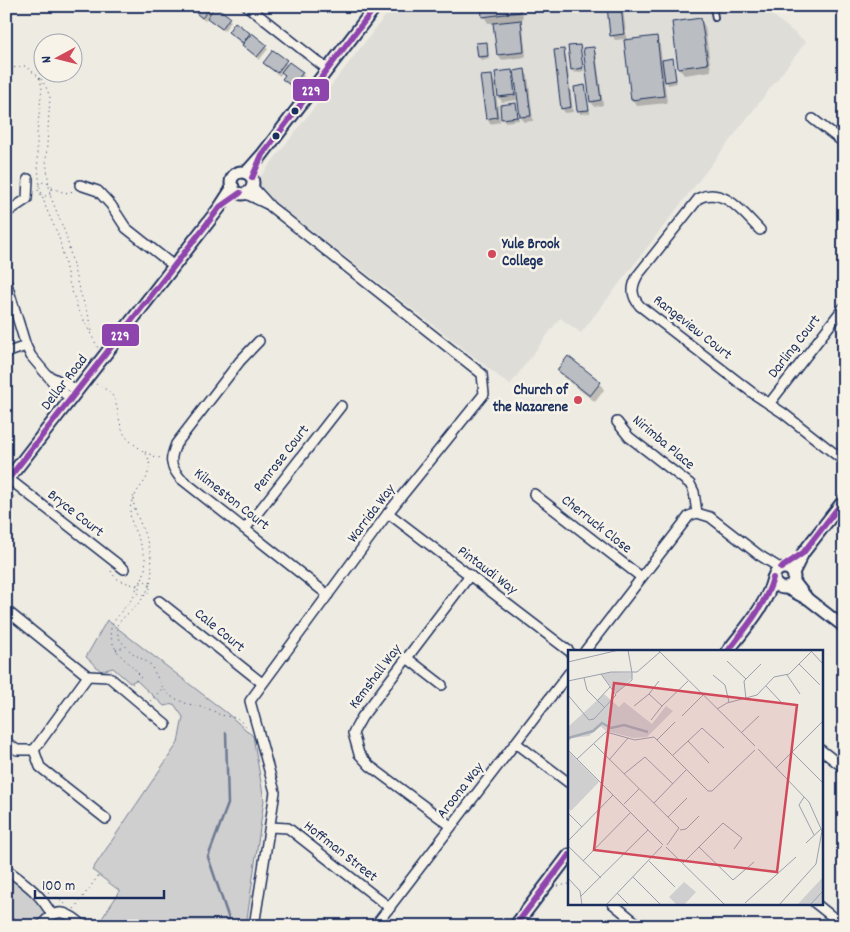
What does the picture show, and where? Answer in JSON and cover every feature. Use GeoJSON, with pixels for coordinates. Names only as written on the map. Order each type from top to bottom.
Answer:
{"type":"FeatureCollection","features":[{"type":"Feature","properties":{"kind":"main road","name":"Dellar Road"},"geometry":{"type":"LineString","coordinates":[[7,481],[220,207],[244,185],[262,155],[376,6]]}},
{"type":"Feature","properties":{"kind":"main road"},"geometry":{"type":"LineString","coordinates":[[729,650],[763,606],[790,583],[803,553],[844,500]]}},
{"type":"Feature","properties":{"kind":"main road"},"geometry":{"type":"LineString","coordinates":[[763,606],[777,572],[803,553]]}},
{"type":"Feature","properties":{"kind":"main road"},"geometry":{"type":"LineString","coordinates":[[777,572],[787,568],[790,583]]}},
{"type":"Feature","properties":{"kind":"main road"},"geometry":{"type":"LineString","coordinates":[[777,572],[777,586],[790,583]]}},
{"type":"Feature","properties":{"kind":"main road"},"geometry":{"type":"LineString","coordinates":[[515,926],[567,863]]}},
{"type":"Feature","properties":{"kind":"street"},"geometry":{"type":"LineString","coordinates":[[247,6],[327,69]]}},
{"type":"Feature","properties":{"kind":"street"},"geometry":{"type":"LineString","coordinates":[[813,119],[844,143]]}},
{"type":"Feature","properties":{"kind":"street"},"geometry":{"type":"LineString","coordinates":[[6,213],[27,199],[28,179]]}},
{"type":"Feature","properties":{"kind":"street"},"geometry":{"type":"LineString","coordinates":[[80,184],[98,191],[111,205],[126,228],[174,266]]}},
{"type":"Feature","properties":{"kind":"street","name":"Warrida Way"},"geometry":{"type":"LineString","coordinates":[[244,185],[482,374],[484,394],[388,513],[250,701],[274,792],[254,926]]}},
{"type":"Feature","properties":{"kind":"street","name":"Rangeview Court"},"geometry":{"type":"LineString","coordinates":[[760,230],[744,213],[723,196],[710,194],[700,198],[638,275],[633,291],[635,300],[640,306],[754,394],[844,461]]}},
{"type":"Feature","properties":{"kind":"street"},"geometry":{"type":"LineString","coordinates":[[6,282],[26,346],[35,362],[49,376],[62,381],[74,395]]}},
{"type":"Feature","properties":{"kind":"street","name":"Darling Court"},"geometry":{"type":"LineString","coordinates":[[769,404],[844,307]]}},
{"type":"Feature","properties":{"kind":"street"},"geometry":{"type":"LineString","coordinates":[[171,456],[176,444],[240,361],[259,341]]}},
{"type":"Feature","properties":{"kind":"street"},"geometry":{"type":"LineString","coordinates":[[6,353],[26,346]]}},
{"type":"Feature","properties":{"kind":"street","name":"Penrose Court"},"geometry":{"type":"LineString","coordinates":[[245,529],[341,406]]}},
{"type":"Feature","properties":{"kind":"street","name":"Nirimba Place"},"geometry":{"type":"LineString","coordinates":[[618,422],[629,437],[690,484],[694,492],[697,513]]}},
{"type":"Feature","properties":{"kind":"street","name":"Kilmeston Court"},"geometry":{"type":"LineString","coordinates":[[171,456],[172,466],[180,478],[328,595]]}},
{"type":"Feature","properties":{"kind":"street","name":"Bryce Court"},"geometry":{"type":"LineString","coordinates":[[7,481],[124,570]]}},
{"type":"Feature","properties":{"kind":"street","name":"Cherruck Close"},"geometry":{"type":"LineString","coordinates":[[534,494],[641,577]]}},
{"type":"Feature","properties":{"kind":"street","name":"Pintaudi Way"},"geometry":{"type":"LineString","coordinates":[[388,513],[568,650]]}},
{"type":"Feature","properties":{"kind":"street"},"geometry":{"type":"LineString","coordinates":[[586,650],[689,516],[697,513],[710,517],[759,555],[777,572]]}},
{"type":"Feature","properties":{"kind":"street","name":"Kemshall Way"},"geometry":{"type":"LineString","coordinates":[[452,826],[370,766],[359,754],[353,733],[362,717],[470,575]]}},
{"type":"Feature","properties":{"kind":"street"},"geometry":{"type":"LineString","coordinates":[[790,583],[794,594],[808,599],[844,627]]}},
{"type":"Feature","properties":{"kind":"street","name":"Cale Court"},"geometry":{"type":"LineString","coordinates":[[158,601],[262,683]]}},
{"type":"Feature","properties":{"kind":"street"},"geometry":{"type":"LineString","coordinates":[[6,610],[88,676],[109,677],[166,725]]}},
{"type":"Feature","properties":{"kind":"street"},"geometry":{"type":"LineString","coordinates":[[407,658],[442,685]]}},
{"type":"Feature","properties":{"kind":"street","name":"Aroona Way"},"geometry":{"type":"LineString","coordinates":[[375,926],[568,674]]}},
{"type":"Feature","properties":{"kind":"street"},"geometry":{"type":"LineString","coordinates":[[34,750],[88,676]]}},
{"type":"Feature","properties":{"kind":"street"},"geometry":{"type":"LineString","coordinates":[[6,742],[17,750],[34,750]]}},
{"type":"Feature","properties":{"kind":"street"},"geometry":{"type":"LineString","coordinates":[[516,743],[568,782]]}},
{"type":"Feature","properties":{"kind":"street"},"geometry":{"type":"LineString","coordinates":[[34,750],[40,767],[106,819]]}},
{"type":"Feature","properties":{"kind":"street"},"geometry":{"type":"LineString","coordinates":[[822,751],[844,768]]}},
{"type":"Feature","properties":{"kind":"street","name":"Hoffman Street"},"geometry":{"type":"LineString","coordinates":[[270,827],[288,828],[390,908]]}},
{"type":"Feature","properties":{"kind":"street"},"geometry":{"type":"LineString","coordinates":[[6,869],[44,900],[52,915]]}},
{"type":"Feature","properties":{"kind":"street"},"geometry":{"type":"LineString","coordinates":[[613,904],[640,926]]}},
{"type":"Feature","properties":{"kind":"street"},"geometry":{"type":"LineString","coordinates":[[816,904],[844,926]]}},
{"type":"Feature","properties":{"kind":"street"},"geometry":{"type":"LineString","coordinates":[[38,925],[52,915],[62,912],[69,914],[84,926]]}},
{"type":"Feature","properties":{"kind":"lane"},"geometry":{"type":"LineString","coordinates":[[713,6],[715,18]]}},
{"type":"Feature","properties":{"kind":"path"},"geometry":{"type":"LineString","coordinates":[[6,73],[12,68],[25,66],[32,72]]}},
{"type":"Feature","properties":{"kind":"path"},"geometry":{"type":"LineString","coordinates":[[40,82],[42,87],[38,134],[42,195],[59,238],[69,282],[78,309],[98,348]]}},
{"type":"Feature","properties":{"kind":"path"},"geometry":{"type":"LineString","coordinates":[[42,82],[50,97],[46,152],[50,194],[66,235],[78,286],[91,324],[92,336]]}},
{"type":"Feature","properties":{"kind":"path"},"geometry":{"type":"LineString","coordinates":[[40,184],[48,182]]}},
{"type":"Feature","properties":{"kind":"path"},"geometry":{"type":"LineString","coordinates":[[48,182],[52,188],[65,194],[75,191],[80,184]]}},
{"type":"Feature","properties":{"kind":"path"},"geometry":{"type":"LineString","coordinates":[[50,194],[52,188]]}},
{"type":"Feature","properties":{"kind":"path"},"geometry":{"type":"LineString","coordinates":[[42,195],[50,194]]}},
{"type":"Feature","properties":{"kind":"path"},"geometry":{"type":"LineString","coordinates":[[93,382],[112,396],[127,439],[158,458],[171,456]]}},
{"type":"Feature","properties":{"kind":"path"},"geometry":{"type":"LineString","coordinates":[[130,684],[134,684],[141,677],[115,650],[112,640],[112,627],[137,590],[142,581],[145,568],[144,553],[129,517],[136,490],[148,473],[148,462],[144,451]]}},
{"type":"Feature","properties":{"kind":"path"},"geometry":{"type":"LineString","coordinates":[[136,490],[133,501],[134,507],[144,530],[152,557],[150,590],[117,625],[117,632],[125,647],[150,664],[163,688],[170,696],[185,703],[212,710],[220,715],[237,718],[252,731]]}},
{"type":"Feature","properties":{"kind":"path"},"geometry":{"type":"LineString","coordinates":[[142,581],[149,584]]}},
{"type":"Feature","properties":{"kind":"path"},"geometry":{"type":"LineString","coordinates":[[137,590],[140,594],[145,595]]}},
{"type":"Feature","properties":{"kind":"path"},"geometry":{"type":"LineString","coordinates":[[115,650],[125,647]]}},
{"type":"Feature","properties":{"kind":"path"},"geometry":{"type":"LineString","coordinates":[[145,707],[163,688]]}},
{"type":"Feature","properties":{"kind":"path"},"geometry":{"type":"LineString","coordinates":[[72,910],[99,876]]}},
{"type":"Feature","properties":{"kind":"path"},"geometry":{"type":"LineString","coordinates":[[6,912],[14,918],[38,925]]}},
{"type":"Feature","properties":{"kind":"shaded area","name":"Yule Brook College"},"geometry":{"type":"Polygon","coordinates":[[[393,6],[761,6],[806,42],[581,333],[560,318],[510,385],[260,190],[261,176],[393,6]]]}},
{"type":"Feature","properties":{"kind":"shaded area"},"geometry":{"type":"Polygon","coordinates":[[[107,620],[228,714],[253,736],[264,800],[246,926],[97,926],[120,891],[92,870],[178,743],[183,717],[174,704],[164,706],[136,680],[130,683],[113,668],[101,671],[86,657],[107,620]]]}},
{"type":"Feature","properties":{"kind":"shaded area"},"geometry":{"type":"Polygon","coordinates":[[[6,871],[46,904],[52,915],[43,926],[6,926],[6,871]]]}},
{"type":"Feature","properties":{"kind":"building"},"geometry":{"type":"Polygon","coordinates":[[[194,6],[212,6],[202,18],[191,9],[194,6]]]}},
{"type":"Feature","properties":{"kind":"building"},"geometry":{"type":"Polygon","coordinates":[[[215,6],[230,17],[222,29],[207,18],[215,6]]]}},
{"type":"Feature","properties":{"kind":"building"},"geometry":{"type":"Polygon","coordinates":[[[481,6],[519,6],[520,12],[482,17],[481,6]]]}},
{"type":"Feature","properties":{"kind":"building"},"geometry":{"type":"Polygon","coordinates":[[[607,6],[621,6],[624,34],[610,36],[607,6]]]}},
{"type":"Feature","properties":{"kind":"building"},"geometry":{"type":"Polygon","coordinates":[[[701,18],[708,64],[678,68],[672,22],[701,18]]]}},
{"type":"Feature","properties":{"kind":"building"},"geometry":{"type":"Polygon","coordinates":[[[521,20],[524,52],[497,55],[493,23],[521,20]]]}},
{"type":"Feature","properties":{"kind":"building"},"geometry":{"type":"Polygon","coordinates":[[[235,22],[250,33],[243,43],[228,32],[235,22]]]}},
{"type":"Feature","properties":{"kind":"building"},"geometry":{"type":"Polygon","coordinates":[[[252,33],[267,45],[257,57],[242,45],[252,33]]]}},
{"type":"Feature","properties":{"kind":"building"},"geometry":{"type":"Polygon","coordinates":[[[657,36],[664,96],[631,100],[624,40],[657,36]]]}},
{"type":"Feature","properties":{"kind":"building"},"geometry":{"type":"Polygon","coordinates":[[[487,42],[488,56],[478,57],[476,43],[487,42]]]}},
{"type":"Feature","properties":{"kind":"building"},"geometry":{"type":"Polygon","coordinates":[[[580,45],[583,68],[571,70],[568,46],[580,45]]]}},
{"type":"Feature","properties":{"kind":"building"},"geometry":{"type":"Polygon","coordinates":[[[594,47],[601,100],[590,102],[583,48],[594,47]]]}},
{"type":"Feature","properties":{"kind":"building"},"geometry":{"type":"Polygon","coordinates":[[[564,49],[571,107],[561,109],[554,50],[564,49]]]}},
{"type":"Feature","properties":{"kind":"building"},"geometry":{"type":"Polygon","coordinates":[[[273,50],[287,60],[277,73],[263,63],[273,50]]]}},
{"type":"Feature","properties":{"kind":"building"},"geometry":{"type":"Polygon","coordinates":[[[673,58],[676,80],[665,82],[662,60],[673,58]]]}},
{"type":"Feature","properties":{"kind":"building"},"geometry":{"type":"Polygon","coordinates":[[[289,62],[303,72],[293,87],[282,79],[285,75],[281,72],[289,62]]]}},
{"type":"Feature","properties":{"kind":"building"},"geometry":{"type":"Polygon","coordinates":[[[525,69],[531,116],[520,117],[514,71],[525,69]]]}},
{"type":"Feature","properties":{"kind":"building"},"geometry":{"type":"Polygon","coordinates":[[[512,70],[515,95],[498,97],[495,72],[512,70]]]}},
{"type":"Feature","properties":{"kind":"building"},"geometry":{"type":"Polygon","coordinates":[[[492,75],[497,117],[486,119],[480,76],[492,75]]]}},
{"type":"Feature","properties":{"kind":"building"},"geometry":{"type":"Polygon","coordinates":[[[585,85],[589,110],[577,111],[574,87],[585,85]]]}},
{"type":"Feature","properties":{"kind":"building"},"geometry":{"type":"Polygon","coordinates":[[[516,103],[518,117],[501,119],[500,105],[516,103]]]}},
{"type":"Feature","properties":{"kind":"building"},"geometry":{"type":"Polygon","coordinates":[[[568,356],[601,382],[590,396],[557,370],[568,356]]]}},
{"type":"Feature","properties":{"kind":"waterway"},"geometry":{"type":"LineString","coordinates":[[226,733],[228,804],[208,857],[229,919],[226,926]]}},
{"type":"Feature","properties":{"kind":"transit line","name":"229"},"geometry":{"type":"LineString","coordinates":[[252,178],[262,155],[376,6]]}},
{"type":"Feature","properties":{"kind":"transit line","name":"229"},"geometry":{"type":"LineString","coordinates":[[6,482],[220,207],[240,193]]}},
{"type":"Feature","properties":{"kind":"transit line","name":"229"},"geometry":{"type":"LineString","coordinates":[[781,568],[803,553],[844,500]]}},
{"type":"Feature","properties":{"kind":"transit line","name":"229"},"geometry":{"type":"LineString","coordinates":[[729,650],[760,607],[773,578]]}},
{"type":"Feature","properties":{"kind":"transit line","name":"229"},"geometry":{"type":"LineString","coordinates":[[515,926],[568,856]]}},
{"type":"Feature","properties":{"kind":"place","name":"Yule Brook College"},"geometry":{"type":"Point","coordinates":[492,254]}},
{"type":"Feature","properties":{"kind":"place","name":"Church of the Nazarene"},"geometry":{"type":"Point","coordinates":[578,400]}}]}
